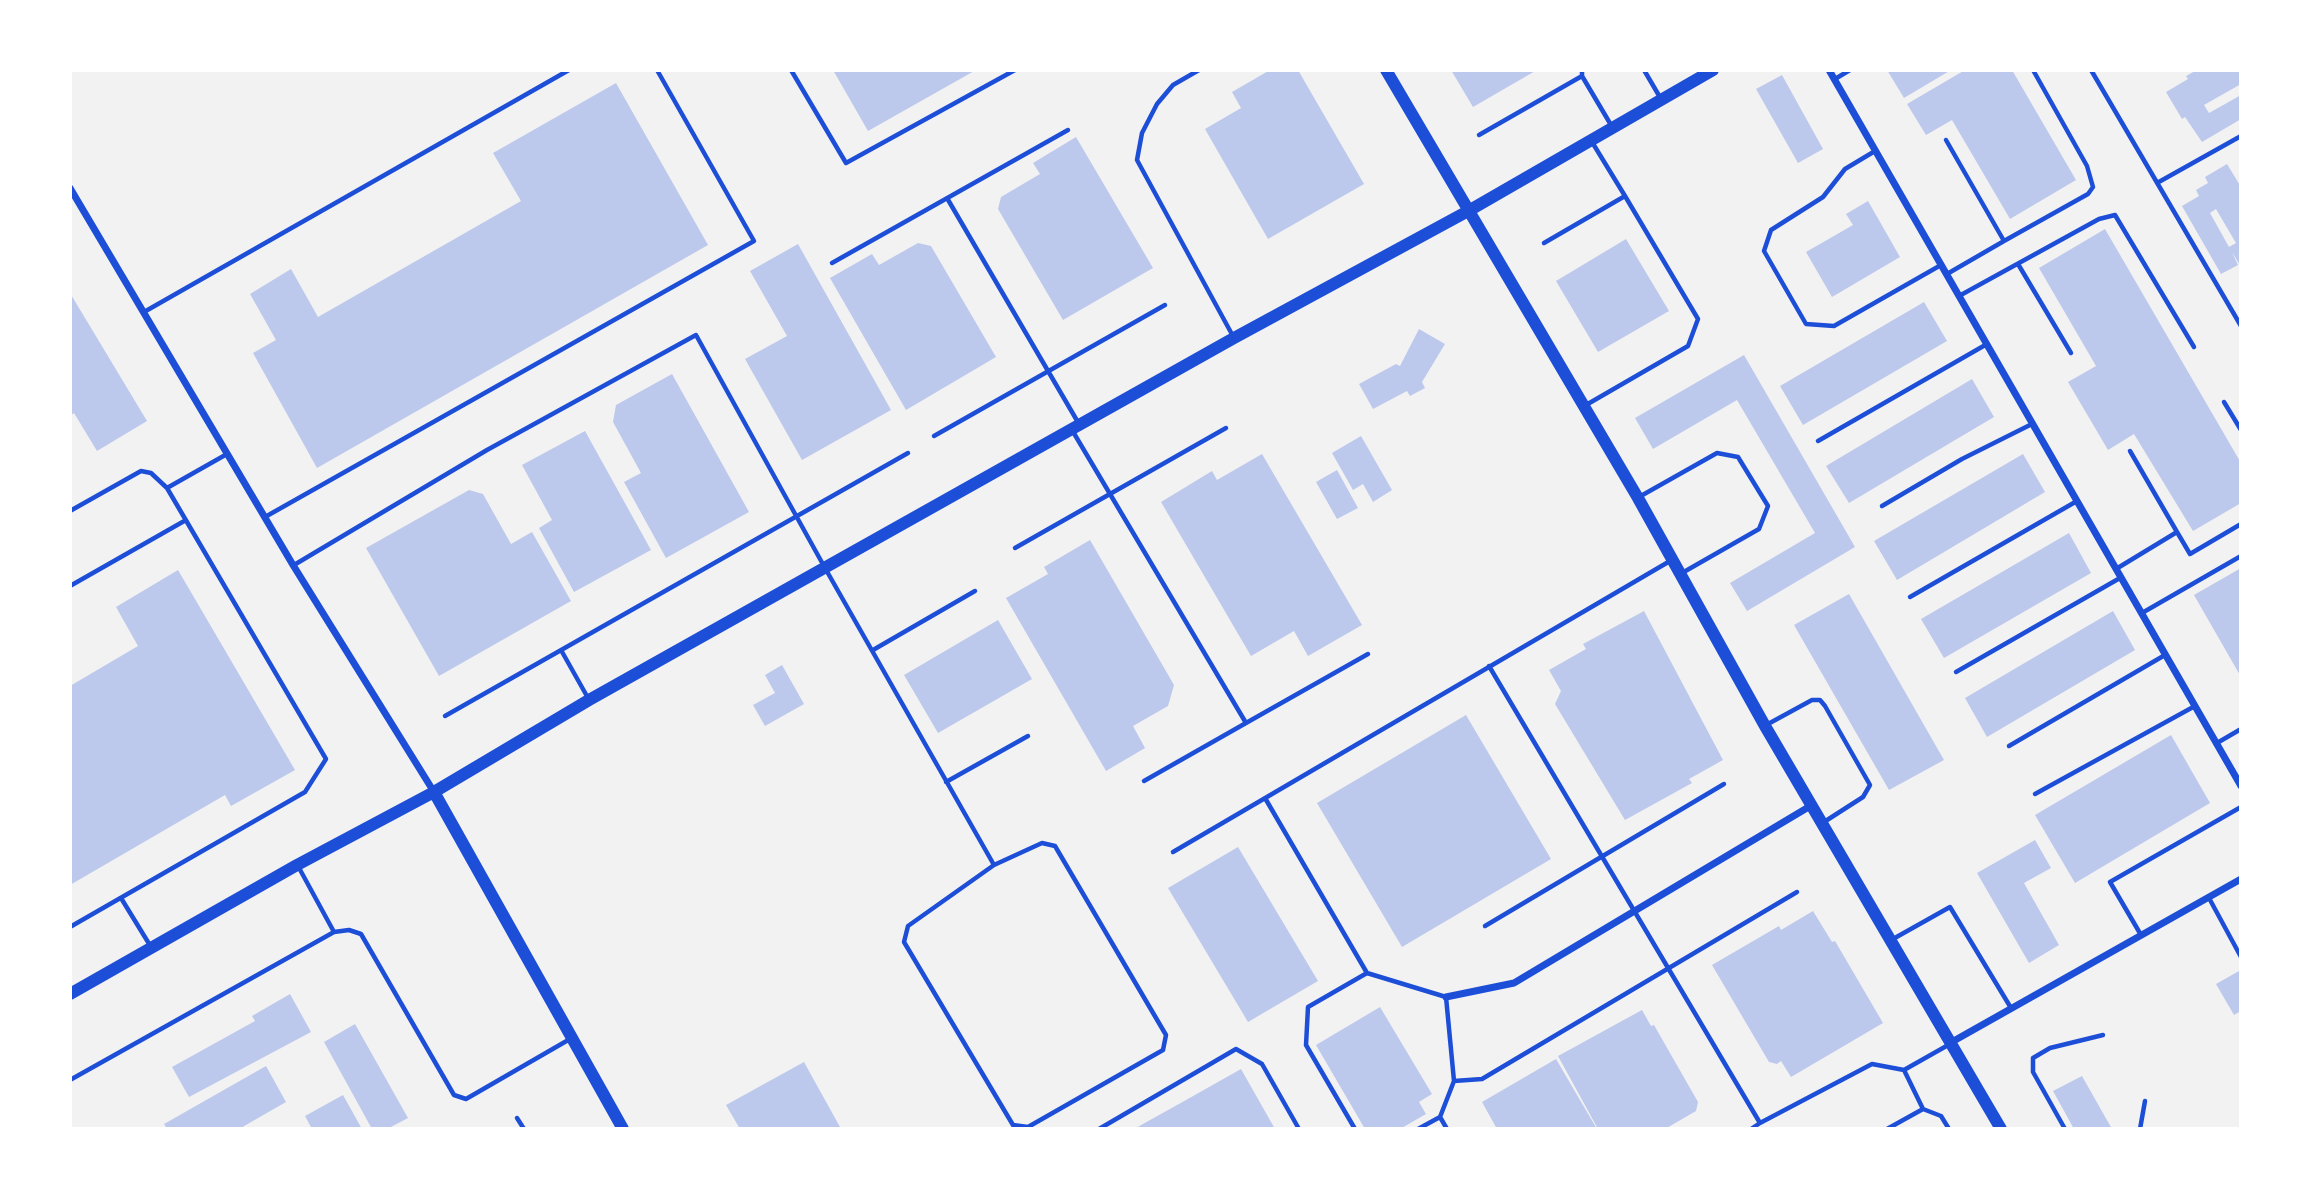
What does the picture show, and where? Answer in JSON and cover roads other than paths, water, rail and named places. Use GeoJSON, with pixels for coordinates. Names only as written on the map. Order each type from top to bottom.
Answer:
{"type":"FeatureCollection","features":[{"type":"Feature","properties":{"kind":"street"},"geometry":{"type":"LineString","coordinates":[[1386,70],[1638,498],[1670,561],[2001,1129]]}},
{"type":"Feature","properties":{"kind":"street"},"geometry":{"type":"LineString","coordinates":[[70,994],[298,865],[434,792],[589,700],[1075,427],[1470,210],[1590,138],[1713,70]]}},
{"type":"Feature","properties":{"kind":"street"},"geometry":{"type":"LineString","coordinates":[[1829,70],[2241,786]]}},
{"type":"Feature","properties":{"kind":"street"},"geometry":{"type":"LineString","coordinates":[[70,188],[293,565],[434,792],[623,1129]]}},
{"type":"Feature","properties":{"kind":"street"},"geometry":{"type":"LineString","coordinates":[[1446,997],[1514,983],[1813,805]]}},
{"type":"Feature","properties":{"kind":"street"},"geometry":{"type":"LineString","coordinates":[[1950,1043],[2241,878]]}},
{"type":"Feature","properties":{"kind":"lane"},"geometry":{"type":"LineString","coordinates":[[144,313],[569,70]]}},
{"type":"Feature","properties":{"kind":"lane"},"geometry":{"type":"LineString","coordinates":[[265,517],[754,241],[657,70]]}},
{"type":"Feature","properties":{"kind":"lane"},"geometry":{"type":"LineString","coordinates":[[791,70],[846,163],[1016,70]]}},
{"type":"Feature","properties":{"kind":"lane"},"geometry":{"type":"LineString","coordinates":[[1199,70],[1173,85],[1157,104],[1142,133],[1137,160],[1234,338]]}},
{"type":"Feature","properties":{"kind":"lane"},"geometry":{"type":"LineString","coordinates":[[1644,70],[1661,99]]}},
{"type":"Feature","properties":{"kind":"lane"},"geometry":{"type":"LineString","coordinates":[[1835,79],[1850,70]]}},
{"type":"Feature","properties":{"kind":"lane"},"geometry":{"type":"LineString","coordinates":[[1947,274],[2088,194],[2093,187],[2087,166],[2034,70]]}},
{"type":"Feature","properties":{"kind":"lane"},"geometry":{"type":"LineString","coordinates":[[2091,70],[2241,326]]}},
{"type":"Feature","properties":{"kind":"lane"},"geometry":{"type":"LineString","coordinates":[[1479,135],[1582,73],[1612,126]]}},
{"type":"Feature","properties":{"kind":"lane"},"geometry":{"type":"LineString","coordinates":[[832,263],[1068,130]]}},
{"type":"Feature","properties":{"kind":"lane"},"geometry":{"type":"LineString","coordinates":[[2157,183],[2241,136]]}},
{"type":"Feature","properties":{"kind":"lane"},"geometry":{"type":"LineString","coordinates":[[1584,407],[1688,346],[1698,319],[1590,138]]}},
{"type":"Feature","properties":{"kind":"lane"},"geometry":{"type":"LineString","coordinates":[[1945,139],[2004,241]]}},
{"type":"Feature","properties":{"kind":"lane"},"geometry":{"type":"LineString","coordinates":[[1876,151],[1845,169],[1823,197],[1771,230],[1764,251],[1770,262],[1806,324],[1834,326],[1941,265]]}},
{"type":"Feature","properties":{"kind":"lane"},"geometry":{"type":"LineString","coordinates":[[1544,243],[1625,197]]}},
{"type":"Feature","properties":{"kind":"lane"},"geometry":{"type":"LineString","coordinates":[[947,198],[1048,371],[1111,495],[1246,723]]}},
{"type":"Feature","properties":{"kind":"lane"},"geometry":{"type":"LineString","coordinates":[[1959,296],[2099,219],[2115,215],[2194,347]]}},
{"type":"Feature","properties":{"kind":"lane"},"geometry":{"type":"LineString","coordinates":[[2018,264],[2071,353]]}},
{"type":"Feature","properties":{"kind":"lane"},"geometry":{"type":"LineString","coordinates":[[934,436],[1165,305]]}},
{"type":"Feature","properties":{"kind":"lane"},"geometry":{"type":"LineString","coordinates":[[293,565],[487,450],[696,335],[994,865]]}},
{"type":"Feature","properties":{"kind":"lane"},"geometry":{"type":"LineString","coordinates":[[1818,441],[1987,344]]}},
{"type":"Feature","properties":{"kind":"lane"},"geometry":{"type":"LineString","coordinates":[[2224,402],[2241,430]]}},
{"type":"Feature","properties":{"kind":"lane"},"geometry":{"type":"LineString","coordinates":[[1882,506],[1962,459],[2032,423]]}},
{"type":"Feature","properties":{"kind":"lane"},"geometry":{"type":"LineString","coordinates":[[1015,548],[1226,428]]}},
{"type":"Feature","properties":{"kind":"lane"},"geometry":{"type":"LineString","coordinates":[[2130,452],[2190,554],[2241,524]]}},
{"type":"Feature","properties":{"kind":"lane"},"geometry":{"type":"LineString","coordinates":[[445,716],[908,453]]}},
{"type":"Feature","properties":{"kind":"lane"},"geometry":{"type":"LineString","coordinates":[[1638,498],[1717,453],[1738,457],[1768,506],[1759,528],[1679,575]]}},
{"type":"Feature","properties":{"kind":"lane"},"geometry":{"type":"LineString","coordinates":[[167,488],[228,454]]}},
{"type":"Feature","properties":{"kind":"lane"},"geometry":{"type":"LineString","coordinates":[[70,511],[141,471],[151,473],[167,488],[326,759],[305,792],[70,927]]}},
{"type":"Feature","properties":{"kind":"lane"},"geometry":{"type":"LineString","coordinates":[[1910,597],[2077,501]]}},
{"type":"Feature","properties":{"kind":"lane"},"geometry":{"type":"LineString","coordinates":[[70,586],[186,520]]}},
{"type":"Feature","properties":{"kind":"lane"},"geometry":{"type":"LineString","coordinates":[[2115,569],[2177,532]]}},
{"type":"Feature","properties":{"kind":"lane"},"geometry":{"type":"LineString","coordinates":[[2141,613],[2241,556]]}},
{"type":"Feature","properties":{"kind":"lane"},"geometry":{"type":"LineString","coordinates":[[1173,852],[1670,561]]}},
{"type":"Feature","properties":{"kind":"lane"},"geometry":{"type":"LineString","coordinates":[[1956,672],[2120,578]]}},
{"type":"Feature","properties":{"kind":"lane"},"geometry":{"type":"LineString","coordinates":[[873,650],[975,591]]}},
{"type":"Feature","properties":{"kind":"lane"},"geometry":{"type":"LineString","coordinates":[[561,650],[589,700]]}},
{"type":"Feature","properties":{"kind":"lane"},"geometry":{"type":"LineString","coordinates":[[1144,781],[1368,654]]}},
{"type":"Feature","properties":{"kind":"lane"},"geometry":{"type":"LineString","coordinates":[[2009,746],[2165,654]]}},
{"type":"Feature","properties":{"kind":"lane"},"geometry":{"type":"LineString","coordinates":[[1489,666],[1760,1123]]}},
{"type":"Feature","properties":{"kind":"lane"},"geometry":{"type":"LineString","coordinates":[[1765,726],[1812,700],[1820,700],[1825,706],[1870,785],[1863,797],[1823,822]]}},
{"type":"Feature","properties":{"kind":"lane"},"geometry":{"type":"LineString","coordinates":[[2035,794],[2195,706]]}},
{"type":"Feature","properties":{"kind":"lane"},"geometry":{"type":"LineString","coordinates":[[2217,744],[2241,729]]}},
{"type":"Feature","properties":{"kind":"lane"},"geometry":{"type":"LineString","coordinates":[[946,782],[1028,736]]}},
{"type":"Feature","properties":{"kind":"lane"},"geometry":{"type":"LineString","coordinates":[[1485,926],[1724,783]]}},
{"type":"Feature","properties":{"kind":"lane"},"geometry":{"type":"LineString","coordinates":[[1265,798],[1367,973],[1446,997],[1454,1081],[1440,1117],[1418,1129]]}},
{"type":"Feature","properties":{"kind":"lane"},"geometry":{"type":"LineString","coordinates":[[2141,935],[2110,882],[2241,807]]}},
{"type":"Feature","properties":{"kind":"lane"},"geometry":{"type":"LineString","coordinates":[[1042,842],[1055,846],[1166,1035],[1164,1050],[1028,1127],[1013,1125],[904,942],[908,926],[994,865],[1042,842]]}},
{"type":"Feature","properties":{"kind":"lane"},"geometry":{"type":"LineString","coordinates":[[298,865],[334,932]]}},
{"type":"Feature","properties":{"kind":"lane"},"geometry":{"type":"LineString","coordinates":[[1454,1081],[1482,1079],[1797,892]]}},
{"type":"Feature","properties":{"kind":"lane"},"geometry":{"type":"LineString","coordinates":[[2208,897],[2241,957]]}},
{"type":"Feature","properties":{"kind":"lane"},"geometry":{"type":"LineString","coordinates":[[121,898],[151,948]]}},
{"type":"Feature","properties":{"kind":"lane"},"geometry":{"type":"LineString","coordinates":[[1891,940],[1950,907],[2011,1009]]}},
{"type":"Feature","properties":{"kind":"lane"},"geometry":{"type":"LineString","coordinates":[[70,1080],[334,932],[349,930],[361,934],[454,1095],[466,1098],[570,1038]]}},
{"type":"Feature","properties":{"kind":"lane"},"geometry":{"type":"LineString","coordinates":[[1355,1129],[1306,1045],[1308,1007],[1367,973]]}},
{"type":"Feature","properties":{"kind":"lane"},"geometry":{"type":"LineString","coordinates":[[2065,1129],[2033,1072],[2033,1058],[2050,1048],[2103,1035]]}},
{"type":"Feature","properties":{"kind":"lane"},"geometry":{"type":"LineString","coordinates":[[1751,1129],[1872,1064],[1904,1070],[1950,1043]]}},
{"type":"Feature","properties":{"kind":"lane"},"geometry":{"type":"LineString","coordinates":[[1099,1129],[1236,1049],[1262,1064],[1299,1129]]}},
{"type":"Feature","properties":{"kind":"lane"},"geometry":{"type":"LineString","coordinates":[[1904,1070],[1923,1109],[1941,1116],[1949,1129]]}},
{"type":"Feature","properties":{"kind":"lane"},"geometry":{"type":"LineString","coordinates":[[2140,1129],[2145,1101]]}},
{"type":"Feature","properties":{"kind":"lane"},"geometry":{"type":"LineString","coordinates":[[1887,1129],[1923,1109]]}},
{"type":"Feature","properties":{"kind":"lane"},"geometry":{"type":"LineString","coordinates":[[1440,1117],[1447,1129]]}},
{"type":"Feature","properties":{"kind":"lane"},"geometry":{"type":"LineString","coordinates":[[517,1118],[524,1129]]}}]}
